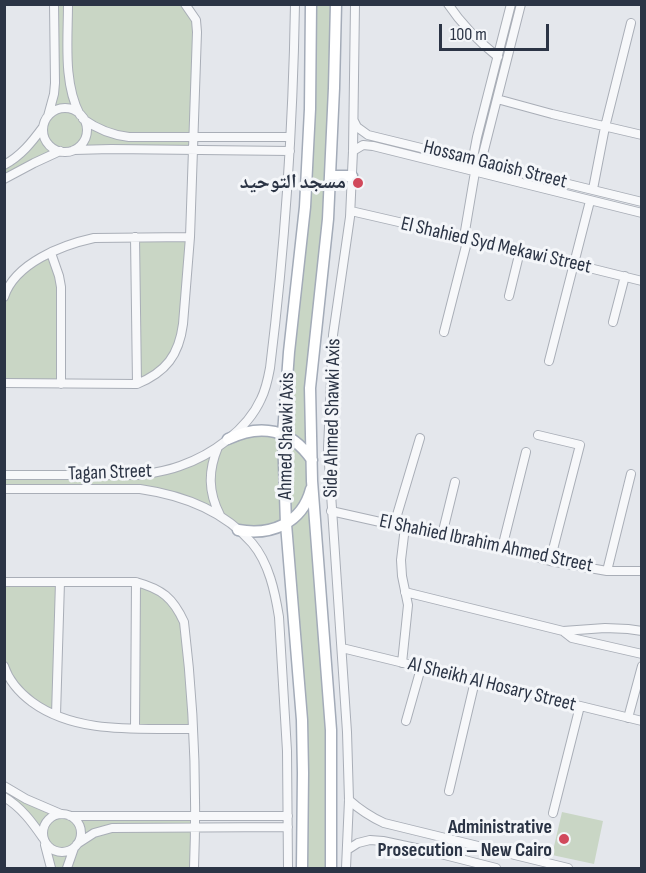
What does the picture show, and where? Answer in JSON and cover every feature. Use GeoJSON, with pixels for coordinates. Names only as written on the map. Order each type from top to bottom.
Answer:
{"type":"FeatureCollection","features":[{"type":"Feature","properties":{"kind":"main road","name":"Ahmed Shawki Axis"},"geometry":{"type":"LineString","coordinates":[[302,868],[302,720],[286,524],[283,434],[289,352],[305,207],[310,109],[311,4]]}},
{"type":"Feature","properties":{"kind":"main road","name":"Ahmed Shawki Axis"},"geometry":{"type":"LineString","coordinates":[[331,868],[331,730],[312,481],[310,388],[331,176],[336,4]]}},
{"type":"Feature","properties":{"kind":"main road"},"geometry":{"type":"LineString","coordinates":[[331,176],[352,176]]}},
{"type":"Feature","properties":{"kind":"main road"},"geometry":{"type":"LineString","coordinates":[[228,439],[241,433],[269,430],[283,434],[300,445],[312,461]]}},
{"type":"Feature","properties":{"kind":"main road"},"geometry":{"type":"LineString","coordinates":[[238,530],[263,532],[286,524],[304,505],[310,494],[312,481]]}},
{"type":"Feature","properties":{"kind":"street"},"geometry":{"type":"LineString","coordinates":[[4,165],[22,152],[43,126],[52,105],[55,83],[54,4]]}},
{"type":"Feature","properties":{"kind":"street"},"geometry":{"type":"LineString","coordinates":[[68,4],[69,83],[75,105],[86,126],[84,140],[74,150]]}},
{"type":"Feature","properties":{"kind":"street"},"geometry":{"type":"LineString","coordinates":[[4,383],[137,384],[160,371],[170,362],[177,350],[183,324],[190,237],[197,32],[196,20],[185,4]]}},
{"type":"Feature","properties":{"kind":"street"},"geometry":{"type":"LineString","coordinates":[[4,179],[60,151],[290,151],[295,4]]}},
{"type":"Feature","properties":{"kind":"street","name":"Side Ahmed Shawki Axis"},"geometry":{"type":"LineString","coordinates":[[346,868],[349,800],[347,732],[328,449],[333,335],[351,211],[355,4]]}},
{"type":"Feature","properties":{"kind":"street"},"geometry":{"type":"LineString","coordinates":[[448,4],[459,21],[498,57]]}},
{"type":"Feature","properties":{"kind":"street"},"geometry":{"type":"LineString","coordinates":[[444,332],[466,238],[476,161],[498,57],[512,4]]}},
{"type":"Feature","properties":{"kind":"street"},"geometry":{"type":"LineString","coordinates":[[476,161],[497,99],[521,4]]}},
{"type":"Feature","properties":{"kind":"street"},"geometry":{"type":"LineString","coordinates":[[593,189],[605,127],[632,23]]}},
{"type":"Feature","properties":{"kind":"street"},"geometry":{"type":"LineString","coordinates":[[497,99],[642,135]]}},
{"type":"Feature","properties":{"kind":"street"},"geometry":{"type":"LineString","coordinates":[[48,116],[54,111],[68,109],[100,130],[119,136],[290,137]]}},
{"type":"Feature","properties":{"kind":"street","name":"Hossam Gaoish Street"},"geometry":{"type":"LineString","coordinates":[[354,121],[368,135],[642,202]]}},
{"type":"Feature","properties":{"kind":"street"},"geometry":{"type":"LineString","coordinates":[[43,126],[48,145],[60,151]]}},
{"type":"Feature","properties":{"kind":"street","name":"Hossam Gaoish Street"},"geometry":{"type":"LineString","coordinates":[[353,151],[358,147],[368,145],[642,213]]}},
{"type":"Feature","properties":{"kind":"street","name":"Tagan Street"},"geometry":{"type":"LineString","coordinates":[[4,475],[140,475],[170,469],[200,458],[218,447],[251,416],[267,385],[270,368],[285,230],[290,151]]}},
{"type":"Feature","properties":{"kind":"street"},"geometry":{"type":"LineString","coordinates":[[549,361],[590,201]]}},
{"type":"Feature","properties":{"kind":"street","name":"El Shahied Syd Mekawi Street"},"geometry":{"type":"LineString","coordinates":[[351,211],[642,281]]}},
{"type":"Feature","properties":{"kind":"street"},"geometry":{"type":"LineString","coordinates":[[135,237],[137,384]]}},
{"type":"Feature","properties":{"kind":"street"},"geometry":{"type":"LineString","coordinates":[[4,297],[13,280],[22,270],[72,244],[94,238],[190,237]]}},
{"type":"Feature","properties":{"kind":"street"},"geometry":{"type":"LineString","coordinates":[[509,296],[520,251]]}},
{"type":"Feature","properties":{"kind":"street"},"geometry":{"type":"LineString","coordinates":[[51,253],[61,287],[61,384]]}},
{"type":"Feature","properties":{"kind":"street"},"geometry":{"type":"LineString","coordinates":[[613,322],[625,276]]}},
{"type":"Feature","properties":{"kind":"street"},"geometry":{"type":"LineString","coordinates":[[538,435],[580,444],[550,561]]}},
{"type":"Feature","properties":{"kind":"street"},"geometry":{"type":"LineString","coordinates":[[394,525],[420,438]]}},
{"type":"Feature","properties":{"kind":"street"},"geometry":{"type":"LineString","coordinates":[[218,447],[212,460],[210,489],[220,516]]}},
{"type":"Feature","properties":{"kind":"street"},"geometry":{"type":"LineString","coordinates":[[502,548],[526,452]]}},
{"type":"Feature","properties":{"kind":"street"},"geometry":{"type":"LineString","coordinates":[[607,571],[631,474]]}},
{"type":"Feature","properties":{"kind":"street"},"geometry":{"type":"LineString","coordinates":[[118,475],[118,489]]}},
{"type":"Feature","properties":{"kind":"street"},"geometry":{"type":"LineString","coordinates":[[442,535],[455,482]]}},
{"type":"Feature","properties":{"kind":"street","name":"Tagan Street"},"geometry":{"type":"LineString","coordinates":[[4,489],[140,489],[161,492],[201,505],[238,530]]}},
{"type":"Feature","properties":{"kind":"street","name":"El Shahied Ibrahim Ahmed Street"},"geometry":{"type":"LineString","coordinates":[[331,511],[502,548],[550,561],[607,571],[642,571]]}},
{"type":"Feature","properties":{"kind":"street"},"geometry":{"type":"LineString","coordinates":[[402,663],[408,605],[401,560],[405,527]]}},
{"type":"Feature","properties":{"kind":"street"},"geometry":{"type":"LineString","coordinates":[[238,530],[252,543],[262,559],[276,596],[287,751],[288,868]]}},
{"type":"Feature","properties":{"kind":"street"},"geometry":{"type":"LineString","coordinates":[[4,582],[136,582],[152,586],[166,595],[177,608],[184,622],[192,729],[196,816],[194,868]]}},
{"type":"Feature","properties":{"kind":"street"},"geometry":{"type":"LineString","coordinates":[[56,715],[60,582]]}},
{"type":"Feature","properties":{"kind":"street"},"geometry":{"type":"LineString","coordinates":[[135,728],[136,582]]}},
{"type":"Feature","properties":{"kind":"street"},"geometry":{"type":"LineString","coordinates":[[405,592],[563,631],[605,628],[642,631]]}},
{"type":"Feature","properties":{"kind":"street"},"geometry":{"type":"LineString","coordinates":[[563,631],[573,638],[642,654]]}},
{"type":"Feature","properties":{"kind":"street","name":"Al Sheikh Al Hosary Street"},"geometry":{"type":"LineString","coordinates":[[342,648],[642,721]]}},
{"type":"Feature","properties":{"kind":"street"},"geometry":{"type":"LineString","coordinates":[[4,666],[15,687],[38,706],[56,715],[108,728],[192,729]]}},
{"type":"Feature","properties":{"kind":"street"},"geometry":{"type":"LineString","coordinates":[[628,718],[642,666]]}},
{"type":"Feature","properties":{"kind":"street"},"geometry":{"type":"LineString","coordinates":[[406,722],[421,668]]}},
{"type":"Feature","properties":{"kind":"street"},"geometry":{"type":"LineString","coordinates":[[449,791],[475,681]]}},
{"type":"Feature","properties":{"kind":"street"},"geometry":{"type":"LineString","coordinates":[[553,813],[580,706]]}},
{"type":"Feature","properties":{"kind":"street"},"geometry":{"type":"LineString","coordinates":[[4,786],[38,804],[75,819],[81,831],[80,838],[67,868]]}},
{"type":"Feature","properties":{"kind":"street"},"geometry":{"type":"LineString","coordinates":[[4,797],[28,818],[48,847],[61,852],[68,851],[94,833],[112,828],[288,828]]}},
{"type":"Feature","properties":{"kind":"street"},"geometry":{"type":"LineString","coordinates":[[349,800],[360,810],[384,823],[568,868]]}},
{"type":"Feature","properties":{"kind":"street"},"geometry":{"type":"LineString","coordinates":[[51,868],[42,831],[44,824],[54,815],[288,816]]}},
{"type":"Feature","properties":{"kind":"street"},"geometry":{"type":"LineString","coordinates":[[425,850],[429,834]]}},
{"type":"Feature","properties":{"kind":"street"},"geometry":{"type":"LineString","coordinates":[[346,850],[358,843],[370,840],[382,841],[495,868]]}},
{"type":"Feature","properties":{"kind":"green space"},"geometry":{"type":"Polygon","coordinates":[[[185,4],[196,20],[192,150],[60,151],[5,179],[4,165],[43,126],[52,105],[54,5],[185,4]]]}},
{"type":"Feature","properties":{"kind":"green space"},"geometry":{"type":"Polygon","coordinates":[[[311,5],[336,5],[334,88],[310,389],[331,730],[331,868],[302,868],[303,761],[286,524],[251,532],[220,516],[161,492],[5,489],[5,475],[140,475],[181,466],[241,433],[282,434],[295,299],[311,5]]]}},
{"type":"Feature","properties":{"kind":"green space"},"geometry":{"type":"Polygon","coordinates":[[[135,237],[190,237],[183,324],[170,361],[137,384],[135,237]]]}},
{"type":"Feature","properties":{"kind":"green space"},"geometry":{"type":"Polygon","coordinates":[[[51,253],[59,276],[61,384],[5,383],[4,297],[13,280],[51,253]]]}},
{"type":"Feature","properties":{"kind":"green space"},"geometry":{"type":"Polygon","coordinates":[[[4,582],[60,582],[56,715],[26,697],[4,666],[4,582]]]}},
{"type":"Feature","properties":{"kind":"green space"},"geometry":{"type":"Polygon","coordinates":[[[136,582],[166,595],[184,622],[193,729],[135,728],[136,582]]]}},
{"type":"Feature","properties":{"kind":"green space"},"geometry":{"type":"Polygon","coordinates":[[[4,786],[61,814],[70,816],[196,816],[194,868],[51,868],[43,838],[5,797],[4,786]]]}},
{"type":"Feature","properties":{"kind":"green space"},"geometry":{"type":"Polygon","coordinates":[[[562,812],[603,821],[594,864],[552,855],[562,812]]]}},
{"type":"Feature","properties":{"kind":"place","name":"مسجد التوحيد"},"geometry":{"type":"Point","coordinates":[358,183]}},
{"type":"Feature","properties":{"kind":"place","name":"Administrative Prosecution – New Cairo"},"geometry":{"type":"Point","coordinates":[564,839]}}]}
